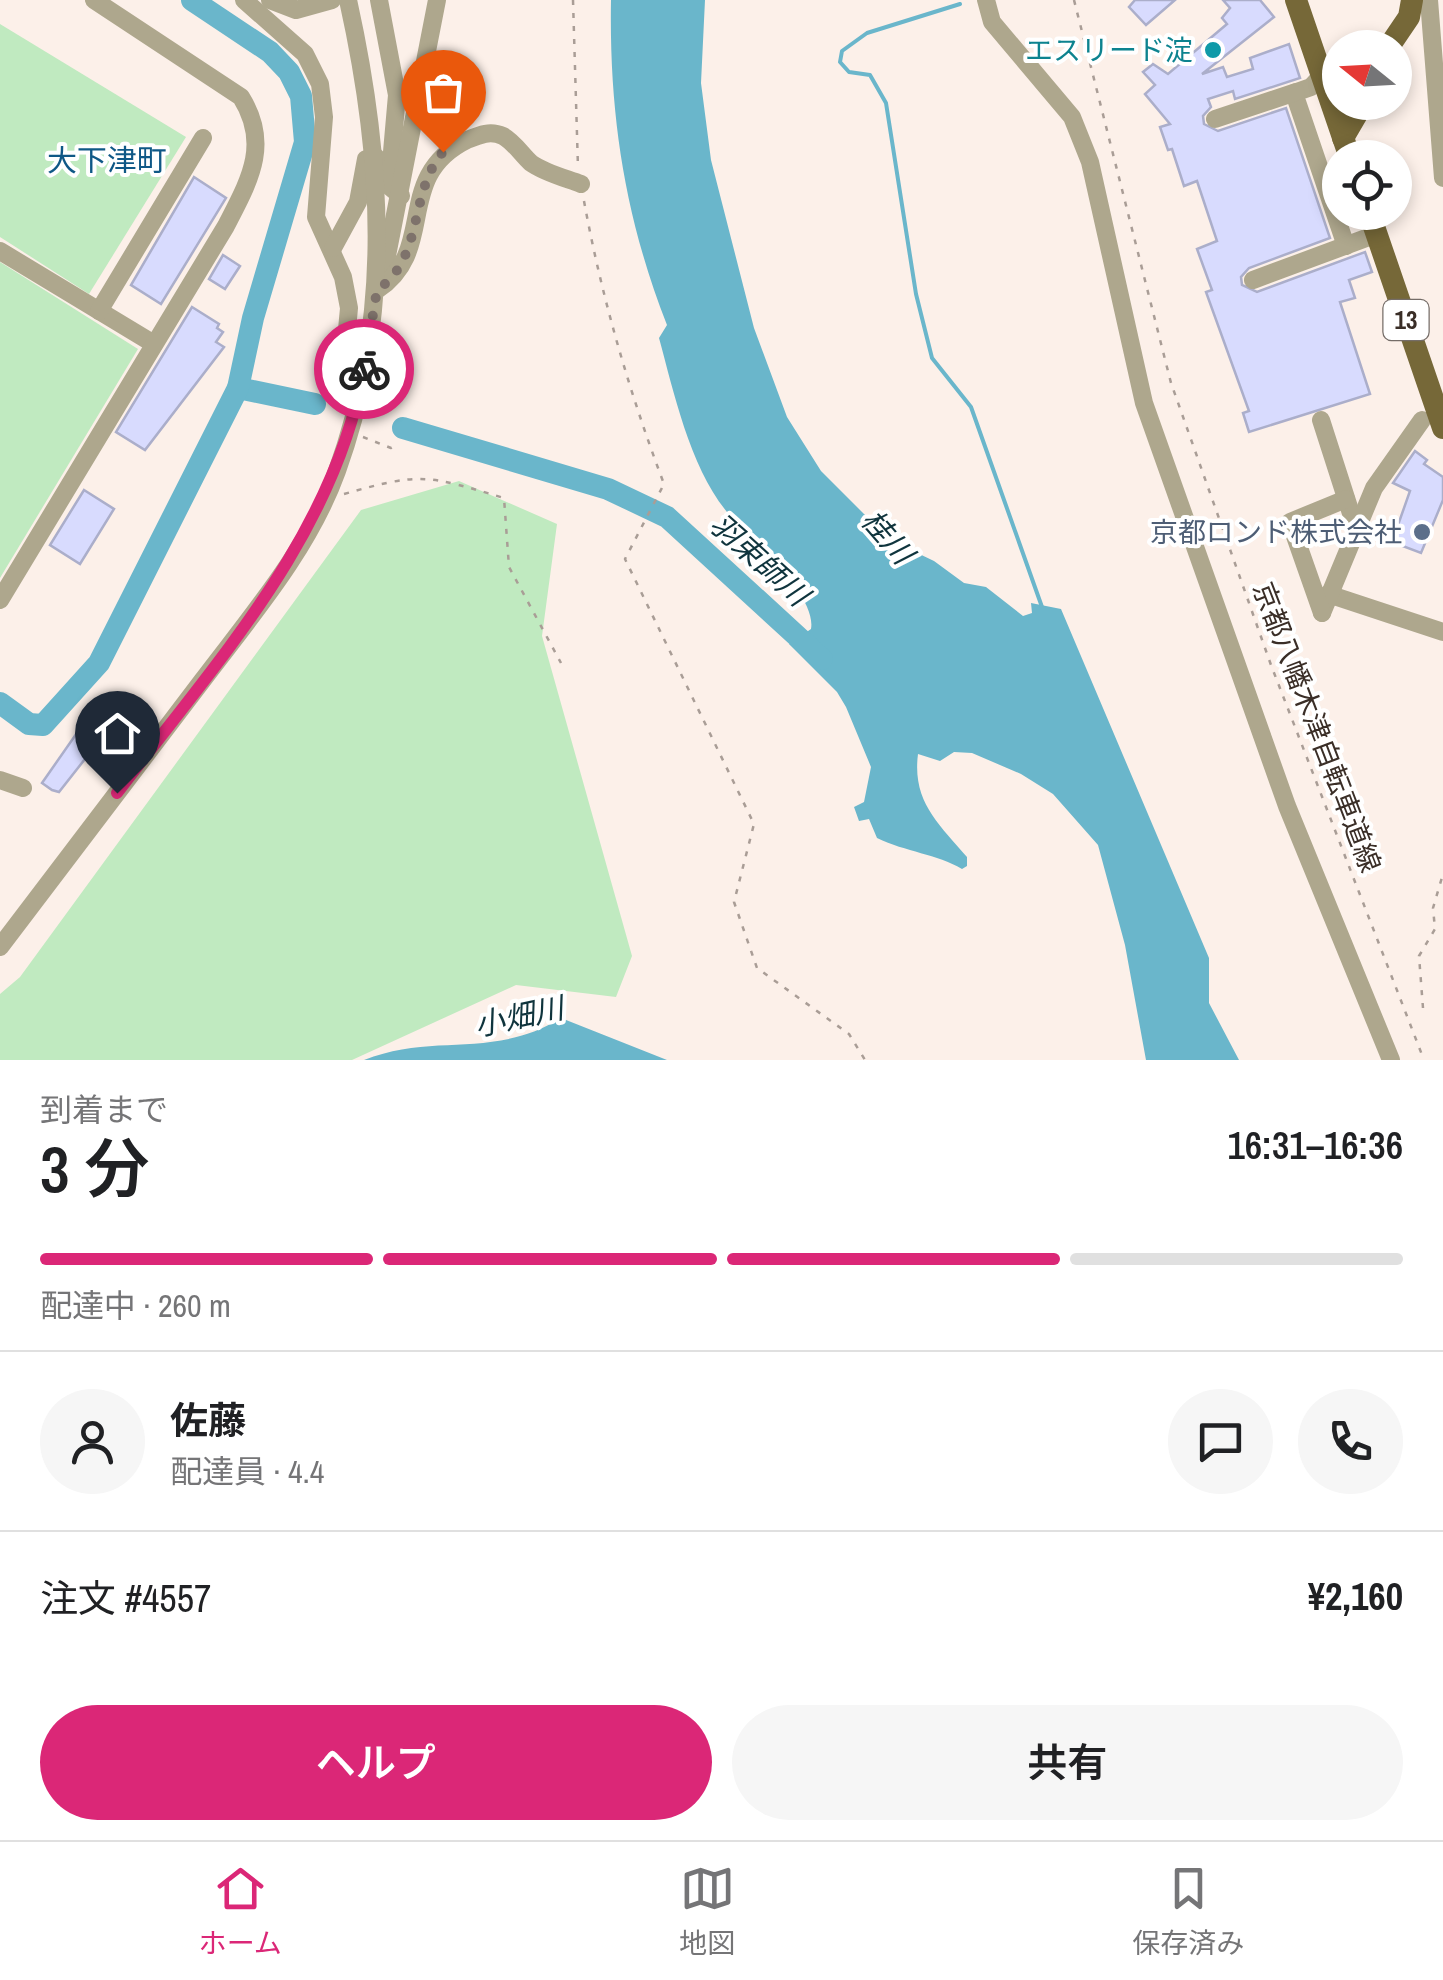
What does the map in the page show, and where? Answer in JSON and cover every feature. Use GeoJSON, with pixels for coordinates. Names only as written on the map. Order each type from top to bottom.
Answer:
{"type":"FeatureCollection","features":[{"type":"Feature","properties":{"kind":"main road"},"geometry":{"type":"LineString","coordinates":[[1296,0],[1322,53]]}},
{"type":"Feature","properties":{"kind":"main road"},"geometry":{"type":"LineString","coordinates":[[1401,30],[1412,0]]}},
{"type":"Feature","properties":{"kind":"main road","name":"13"},"geometry":{"type":"LineString","coordinates":[[1375,230],[1432,424]]}},
{"type":"Feature","properties":{"kind":"street"},"geometry":{"type":"LineString","coordinates":[[2,593],[251,178],[256,148],[254,118],[241,97],[94,0]]}},
{"type":"Feature","properties":{"kind":"street"},"geometry":{"type":"LineString","coordinates":[[244,0],[305,54],[320,84],[324,117],[316,218],[321,235],[334,248],[349,308],[344,362],[350,378],[361,385]]}},
{"type":"Feature","properties":{"kind":"street"},"geometry":{"type":"LineString","coordinates":[[0,947],[284,571],[337,473],[361,385],[377,290],[376,157],[366,82],[348,0]]}},
{"type":"Feature","properties":{"kind":"street"},"geometry":{"type":"LineString","coordinates":[[379,0],[397,94],[389,186],[402,196]]}},
{"type":"Feature","properties":{"kind":"street"},"geometry":{"type":"LineString","coordinates":[[377,290],[388,263],[402,196],[437,0]]}},
{"type":"Feature","properties":{"kind":"street"},"geometry":{"type":"LineString","coordinates":[[986,0],[992,22],[1072,118],[1090,162],[1144,403],[1287,806],[1392,1060]]}},
{"type":"Feature","properties":{"kind":"street"},"geometry":{"type":"LineString","coordinates":[[1429,0],[1443,178]]}},
{"type":"Feature","properties":{"kind":"street"},"geometry":{"type":"LineString","coordinates":[[276,2],[296,10],[324,1]]}},
{"type":"Feature","properties":{"kind":"street"},"geometry":{"type":"LineString","coordinates":[[1224,110],[1296,92],[1322,79]]}},
{"type":"Feature","properties":{"kind":"street"},"geometry":{"type":"LineString","coordinates":[[1296,92],[1346,246]]}},
{"type":"Feature","properties":{"kind":"street"},"geometry":{"type":"LineString","coordinates":[[377,290],[390,281],[408,254],[427,171],[443,152],[483,132],[502,136],[534,165],[581,184]]}},
{"type":"Feature","properties":{"kind":"street"},"geometry":{"type":"LineString","coordinates":[[99,311],[203,138]]}},
{"type":"Feature","properties":{"kind":"street"},"geometry":{"type":"LineString","coordinates":[[334,248],[358,202],[362,167],[366,159],[376,157]]}},
{"type":"Feature","properties":{"kind":"street"},"geometry":{"type":"LineString","coordinates":[[1253,280],[1346,246],[1366,230]]}},
{"type":"Feature","properties":{"kind":"street"},"geometry":{"type":"LineString","coordinates":[[0,251],[154,344]]}},
{"type":"Feature","properties":{"kind":"street"},"geometry":{"type":"LineString","coordinates":[[1321,420],[1356,529]]}},
{"type":"Feature","properties":{"kind":"street"},"geometry":{"type":"LineString","coordinates":[[1346,498],[1290,522],[1322,613],[1374,488],[1432,424]]}},
{"type":"Feature","properties":{"kind":"street"},"geometry":{"type":"LineString","coordinates":[[1328,594],[1443,632]]}},
{"type":"Feature","properties":{"kind":"street"},"geometry":{"type":"LineString","coordinates":[[0,780],[23,788]]}},
{"type":"Feature","properties":{"kind":"path"},"geometry":{"type":"LineString","coordinates":[[573,0],[574,150],[600,285],[631,397],[664,484],[624,560],[754,824],[734,902],[757,968],[850,1034],[866,1060]]}},
{"type":"Feature","properties":{"kind":"path","name":"京都八幡木津自転車道線"},"geometry":{"type":"LineString","coordinates":[[1074,0],[1177,400],[1271,665],[1424,1060]]}},
{"type":"Feature","properties":{"kind":"path"},"geometry":{"type":"LineString","coordinates":[[368,438],[391,448],[398,444]]}},
{"type":"Feature","properties":{"kind":"path"},"geometry":{"type":"LineString","coordinates":[[323,500],[414,476],[432,476],[504,498],[510,567],[561,663]]}},
{"type":"Feature","properties":{"kind":"path"},"geometry":{"type":"LineString","coordinates":[[1423,1008],[1419,956],[1435,930],[1432,908],[1443,874]]}},
{"type":"Feature","properties":{"kind":"green space"},"geometry":{"type":"Polygon","coordinates":[[[0,24],[186,137],[89,294],[0,237],[0,24]]]}},
{"type":"Feature","properties":{"kind":"green space"},"geometry":{"type":"Polygon","coordinates":[[[0,262],[138,349],[0,578],[0,262]]]}},
{"type":"Feature","properties":{"kind":"green space"},"geometry":{"type":"Polygon","coordinates":[[[459,481],[557,524],[542,636],[632,956],[616,997],[516,985],[352,1060],[0,1060],[0,994],[20,977],[361,510],[459,481]]]}},
{"type":"Feature","properties":{"kind":"water","name":"桂川"},"geometry":{"type":"Polygon","coordinates":[[[611,0],[705,0],[701,83],[711,160],[754,328],[787,417],[821,471],[890,540],[934,561],[964,583],[986,587],[1023,616],[1032,613],[1031,603],[1061,609],[1209,958],[1209,1003],[1239,1060],[1146,1060],[1125,945],[1098,845],[1053,794],[1021,774],[972,753],[954,752],[940,761],[918,754],[923,798],[937,822],[967,857],[967,866],[962,869],[877,838],[869,819],[859,821],[854,807],[864,802],[871,767],[837,692],[789,644],[811,629],[804,600],[780,567],[714,494],[693,452],[677,405],[659,338],[667,325],[640,245],[622,166],[613,84],[611,0]]]}},
{"type":"Feature","properties":{"kind":"water"},"geometry":{"type":"Polygon","coordinates":[[[561,1018],[667,1060],[364,1060],[415,1048],[511,1038],[561,1018]]]}},
{"type":"Feature","properties":{"kind":"building"},"geometry":{"type":"Polygon","coordinates":[[[1135,0],[1175,0],[1146,25],[1129,7],[1135,0]]]}},
{"type":"Feature","properties":{"kind":"building"},"geometry":{"type":"Polygon","coordinates":[[[1223,0],[1260,0],[1274,17],[1202,74],[1223,67],[1227,77],[1253,69],[1250,58],[1289,44],[1300,78],[1235,99],[1233,91],[1208,99],[1211,107],[1203,116],[1204,124],[1218,131],[1286,108],[1322,214],[1322,230],[1327,230],[1330,238],[1249,268],[1241,277],[1242,285],[1257,292],[1365,252],[1372,272],[1349,280],[1355,298],[1340,302],[1370,394],[1249,432],[1243,413],[1249,411],[1206,292],[1212,290],[1197,249],[1217,241],[1197,181],[1184,186],[1172,149],[1168,150],[1160,127],[1170,124],[1145,94],[1155,85],[1143,72],[1153,64],[1168,74],[1227,24],[1222,18],[1230,8],[1223,0]]]}},
{"type":"Feature","properties":{"kind":"building"},"geometry":{"type":"Polygon","coordinates":[[[194,177],[226,198],[161,304],[131,285],[194,177]]]}},
{"type":"Feature","properties":{"kind":"building"},"geometry":{"type":"Polygon","coordinates":[[[223,255],[240,266],[225,289],[209,279],[223,255]]]}},
{"type":"Feature","properties":{"kind":"building"},"geometry":{"type":"Polygon","coordinates":[[[192,307],[219,324],[217,328],[223,332],[216,342],[224,347],[145,450],[116,432],[192,307]]]}},
{"type":"Feature","properties":{"kind":"building"},"geometry":{"type":"Polygon","coordinates":[[[1415,451],[1427,460],[1424,464],[1443,477],[1443,500],[1421,553],[1392,542],[1410,491],[1393,483],[1415,451]]]}},
{"type":"Feature","properties":{"kind":"building"},"geometry":{"type":"Polygon","coordinates":[[[84,490],[114,509],[80,564],[50,545],[84,490]]]}},
{"type":"Feature","properties":{"kind":"building"},"geometry":{"type":"Polygon","coordinates":[[[102,697],[122,712],[59,792],[52,790],[42,783],[102,697]]]}},
{"type":"Feature","properties":{"kind":"waterway","name":"羽束師川"},"geometry":{"type":"LineString","coordinates":[[0,703],[29,724],[43,725],[99,663],[238,388],[253,318],[305,142],[301,96],[289,72],[270,52],[192,0]]}},
{"type":"Feature","properties":{"kind":"waterway"},"geometry":{"type":"LineString","coordinates":[[960,4],[867,33],[842,51],[840,62],[849,72],[870,75],[886,103],[916,294],[932,358],[971,407],[1042,607]]}},
{"type":"Feature","properties":{"kind":"waterway"},"geometry":{"type":"LineString","coordinates":[[238,388],[315,404]]}},
{"type":"Feature","properties":{"kind":"waterway","name":"羽束師川"},"geometry":{"type":"LineString","coordinates":[[403,428],[608,489],[667,517],[822,659]]}},
{"type":"Feature","properties":{"kind":"way so far"},"geometry":{"type":"LineString","coordinates":[[364,369],[377,290],[390,281],[408,254],[427,171],[443,152]]}},
{"type":"Feature","properties":{"kind":"place","name":"エスリード淀"},"geometry":{"type":"Point","coordinates":[1213,50]}},
{"type":"Feature","properties":{"kind":"place","name":"京都ロンド株式会社"},"geometry":{"type":"Point","coordinates":[1422,532]}},
{"type":"Feature","properties":{"kind":"district","name":"大下津町"},"geometry":{"type":"Point","coordinates":[107,161]}},
{"type":"Feature","properties":{"kind":"route"},"geometry":{"type":"LineString","coordinates":[[117,793],[284,571],[337,473],[364,369]]}},
{"type":"Feature","properties":{"kind":"water label","name":"小畑川"},"geometry":{"type":"Point","coordinates":[519,1017]}}]}
